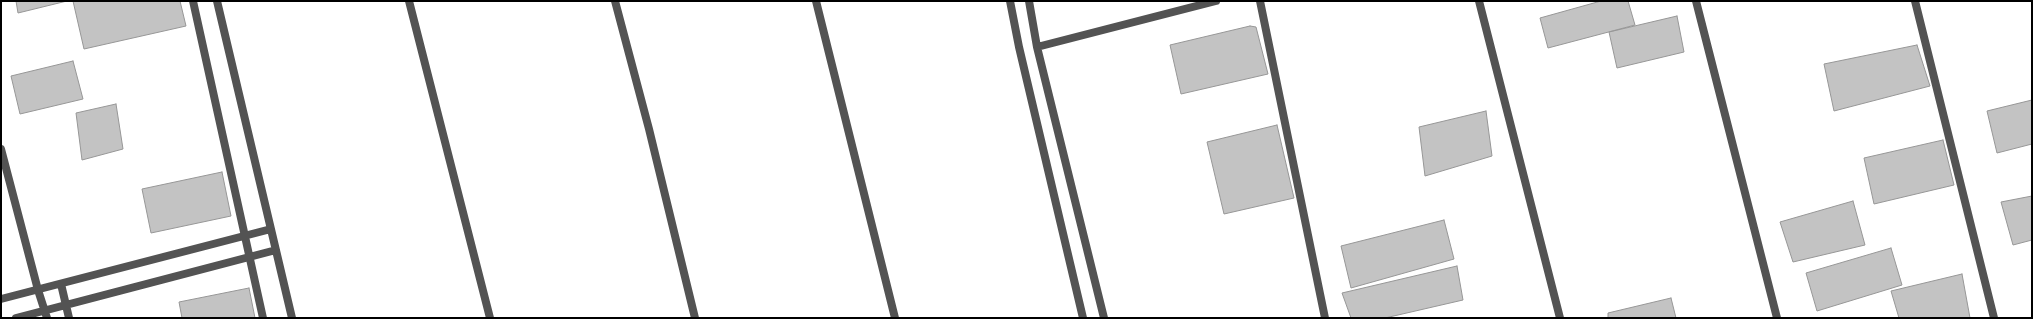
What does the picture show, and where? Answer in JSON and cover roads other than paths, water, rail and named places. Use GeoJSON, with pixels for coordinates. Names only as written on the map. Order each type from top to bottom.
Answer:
{"type":"FeatureCollection","features":[{"type":"Feature","properties":{"kind":"street"},"geometry":{"type":"LineString","coordinates":[[193,1],[263,318]]}},
{"type":"Feature","properties":{"kind":"street"},"geometry":{"type":"LineString","coordinates":[[217,1],[292,318]]}},
{"type":"Feature","properties":{"kind":"street"},"geometry":{"type":"LineString","coordinates":[[409,1],[490,318]]}},
{"type":"Feature","properties":{"kind":"street"},"geometry":{"type":"LineString","coordinates":[[615,1],[649,129],[695,318]]}},
{"type":"Feature","properties":{"kind":"street"},"geometry":{"type":"LineString","coordinates":[[816,1],[895,318]]}},
{"type":"Feature","properties":{"kind":"street"},"geometry":{"type":"LineString","coordinates":[[1010,1],[1019,47],[1083,318]]}},
{"type":"Feature","properties":{"kind":"street"},"geometry":{"type":"LineString","coordinates":[[1029,1],[1038,47],[1104,318]]}},
{"type":"Feature","properties":{"kind":"street"},"geometry":{"type":"LineString","coordinates":[[1038,47],[1216,1]]}},
{"type":"Feature","properties":{"kind":"street"},"geometry":{"type":"LineString","coordinates":[[1260,1],[1325,318]]}},
{"type":"Feature","properties":{"kind":"street"},"geometry":{"type":"LineString","coordinates":[[1479,1],[1560,318]]}},
{"type":"Feature","properties":{"kind":"street"},"geometry":{"type":"LineString","coordinates":[[1696,1],[1777,318]]}},
{"type":"Feature","properties":{"kind":"street"},"geometry":{"type":"LineString","coordinates":[[1915,1],[1994,318]]}},
{"type":"Feature","properties":{"kind":"street"},"geometry":{"type":"LineString","coordinates":[[1,149],[38,290],[46,314]]}},
{"type":"Feature","properties":{"kind":"street"},"geometry":{"type":"LineString","coordinates":[[1,299],[245,237],[271,229]]}},
{"type":"Feature","properties":{"kind":"street"},"geometry":{"type":"LineString","coordinates":[[16,318],[46,314],[66,306],[276,250]]}},
{"type":"Feature","properties":{"kind":"street"},"geometry":{"type":"LineString","coordinates":[[61,284],[69,318]]}}]}
